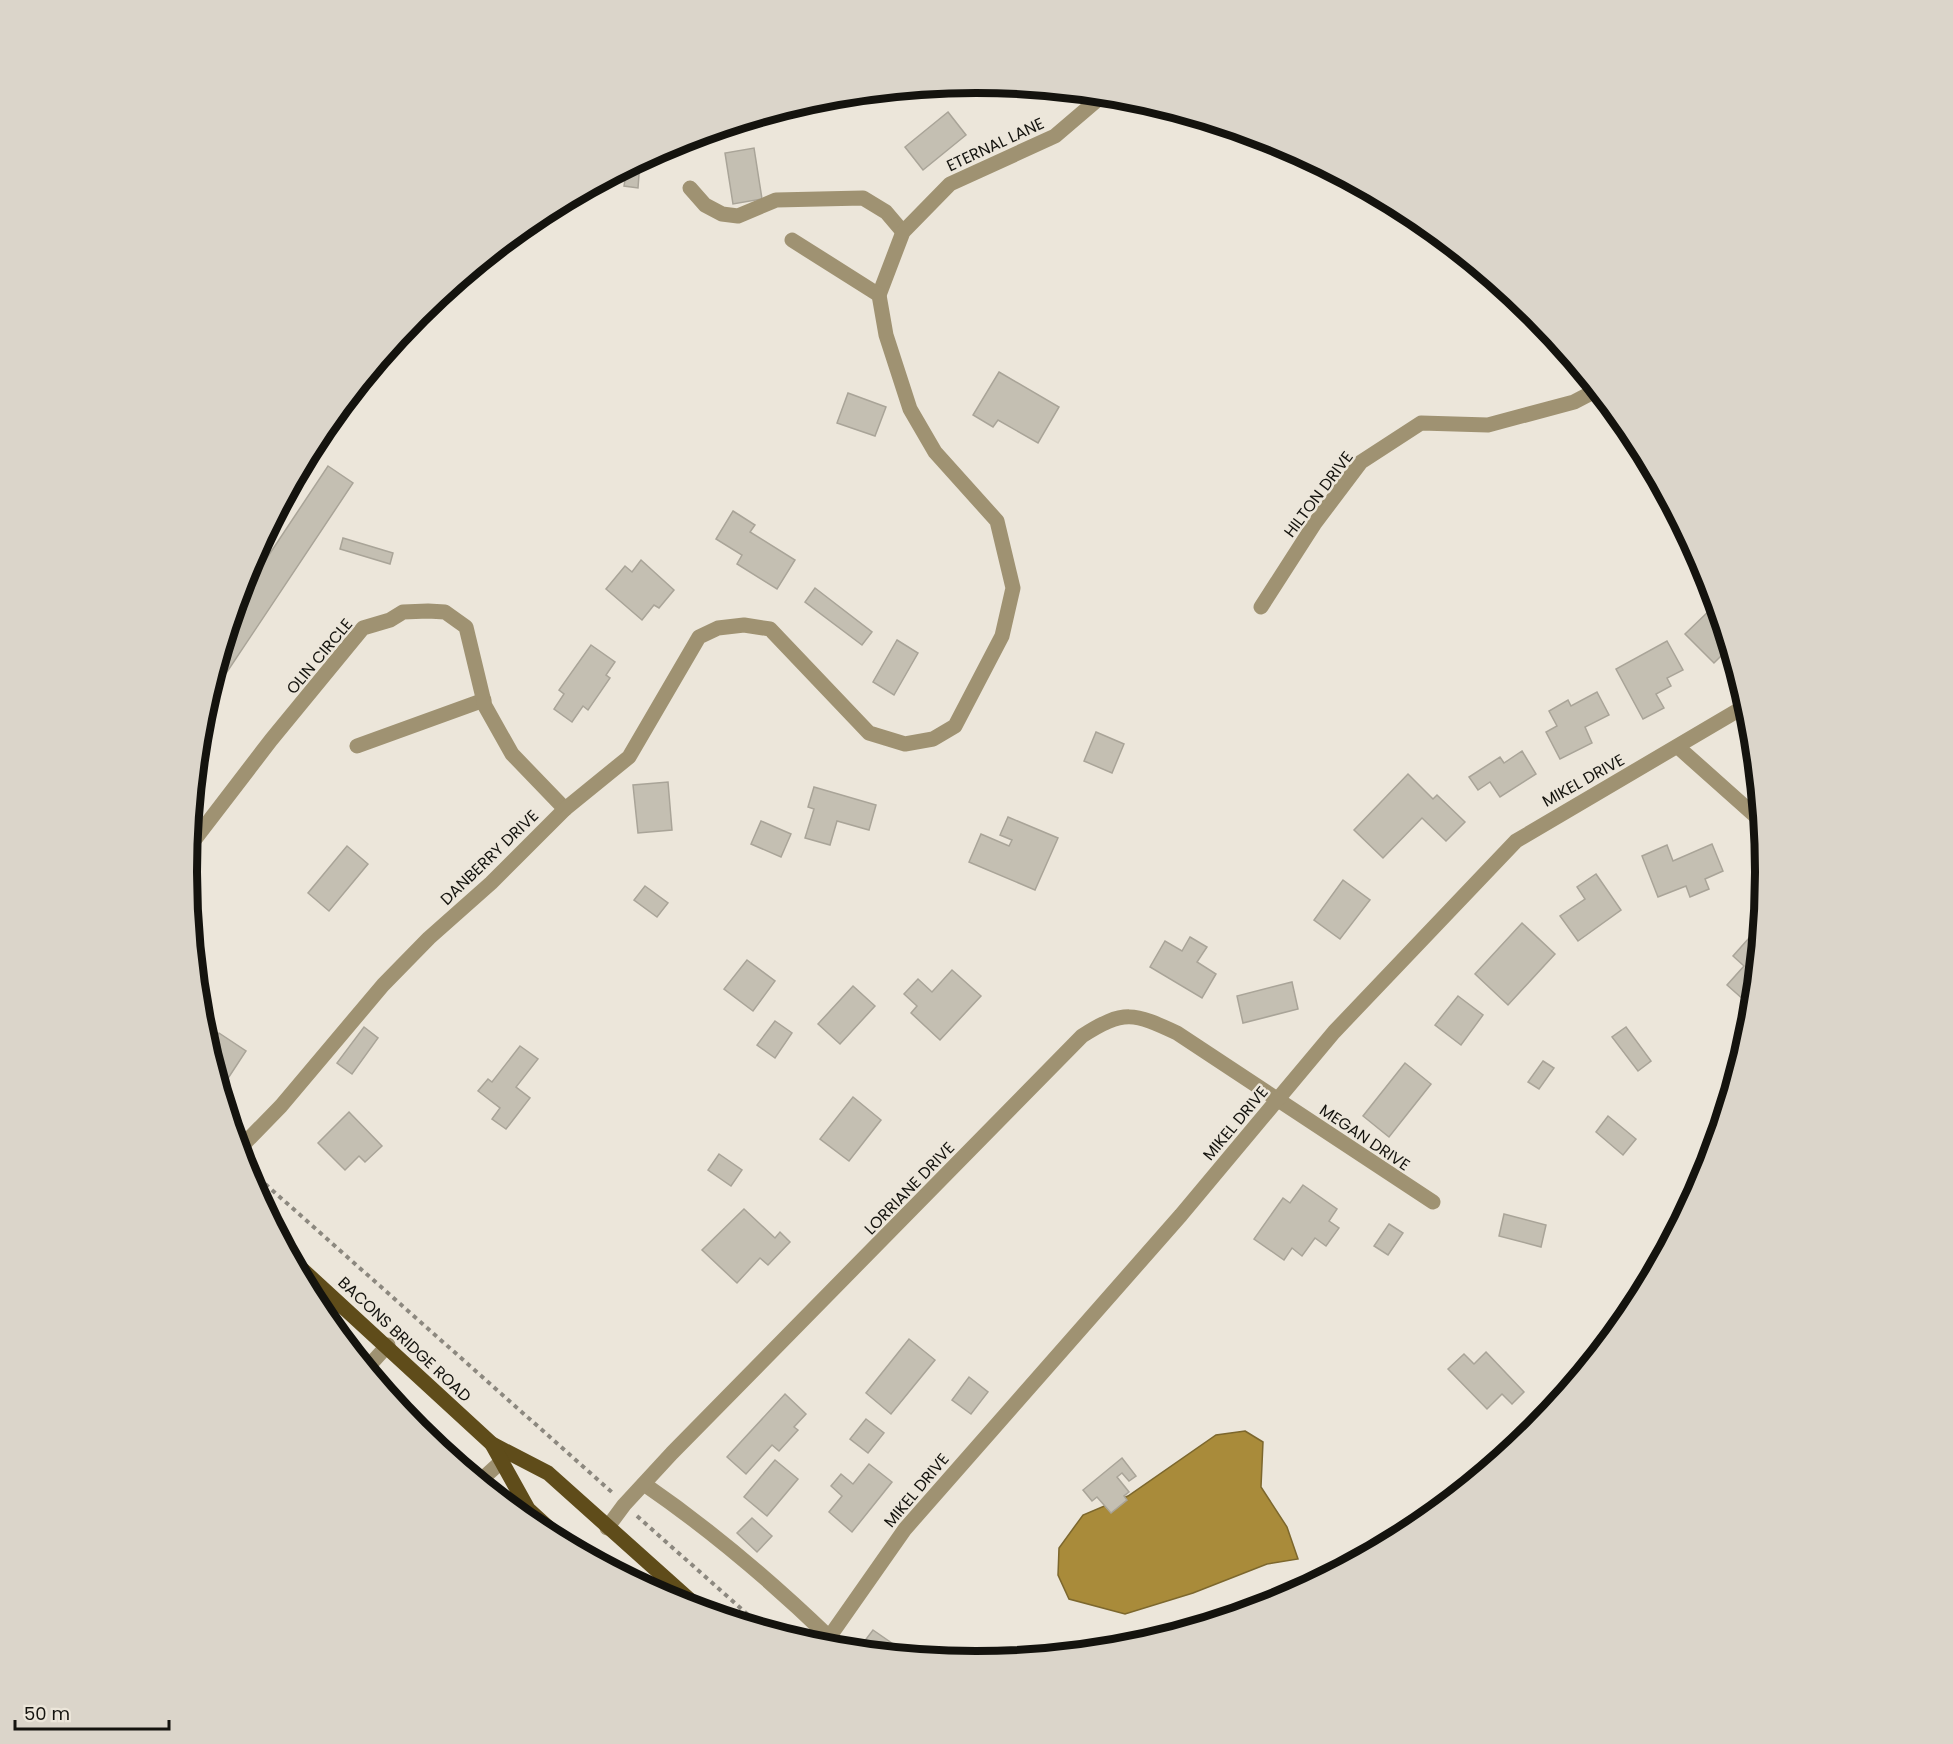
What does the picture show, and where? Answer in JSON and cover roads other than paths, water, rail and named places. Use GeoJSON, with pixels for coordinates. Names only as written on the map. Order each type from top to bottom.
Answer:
{"type":"FeatureCollection","features":[{"type":"Feature","properties":{"kind":"main road","name":"BACONS BRIDGE ROAD"},"geometry":{"type":"LineString","coordinates":[[312,1278],[388,1345],[492,1444],[528,1508]]}},
{"type":"Feature","properties":{"kind":"main road","name":"BACONS BRIDGE ROAD"},"geometry":{"type":"LineString","coordinates":[[492,1444],[548,1473],[682,1594]]}},
{"type":"Feature","properties":{"kind":"street","name":"ETERNAL LANE"},"geometry":{"type":"LineString","coordinates":[[879,295],[903,232],[950,184],[1055,136],[1094,103]]}},
{"type":"Feature","properties":{"kind":"street"},"geometry":{"type":"LineString","coordinates":[[690,188],[705,205],[722,214],[738,216],[776,200],[863,198],[886,212],[903,232]]}},
{"type":"Feature","properties":{"kind":"street"},"geometry":{"type":"LineString","coordinates":[[792,240],[879,295]]}},
{"type":"Feature","properties":{"kind":"street","name":"DANBERRY DRIVE"},"geometry":{"type":"LineString","coordinates":[[246,1142],[281,1106],[383,985],[565,809],[629,756],[699,637],[718,627],[744,625],[770,630],[869,733],[905,744],[933,739],[955,726],[1002,636],[1013,588],[997,520],[935,452],[910,409],[886,335],[879,295]]}},
{"type":"Feature","properties":{"kind":"street","name":"HILTON DRIVE"},"geometry":{"type":"LineString","coordinates":[[1261,607],[1315,523],[1361,462],[1421,423],[1488,425],[1574,402],[1591,393]]}},
{"type":"Feature","properties":{"kind":"street","name":"OLIN CIRCLE"},"geometry":{"type":"LineString","coordinates":[[198,835],[271,740],[363,628],[390,620],[403,612],[445,612],[466,627],[484,700],[512,754],[565,809]]}},
{"type":"Feature","properties":{"kind":"street"},"geometry":{"type":"LineString","coordinates":[[357,746],[484,700]]}},
{"type":"Feature","properties":{"kind":"street","name":"MIKEL DRIVE"},"geometry":{"type":"LineString","coordinates":[[830,1637],[905,1529],[1173,1224],[1334,1032],[1516,841],[1739,710]]}},
{"type":"Feature","properties":{"kind":"street"},"geometry":{"type":"LineString","coordinates":[[1678,747],[1753,813]]}},
{"type":"Feature","properties":{"kind":"street","name":"LORRIANE DRIVE"},"geometry":{"type":"LineString","coordinates":[[607,1528],[624,1504],[1082,1036],[1098,1026],[1125,1015],[1150,1020],[1177,1033],[1276,1101]]}},
{"type":"Feature","properties":{"kind":"street","name":"MEGAN DRIVE"},"geometry":{"type":"LineString","coordinates":[[1276,1101],[1433,1202]]}},
{"type":"Feature","properties":{"kind":"street"},"geometry":{"type":"LineString","coordinates":[[372,1363],[388,1345]]}},
{"type":"Feature","properties":{"kind":"street"},"geometry":{"type":"LineString","coordinates":[[485,1476],[502,1461]]}},
{"type":"Feature","properties":{"kind":"street"},"geometry":{"type":"LineString","coordinates":[[644,1484],[679,1508],[789,1599],[820,1635]]}}]}
